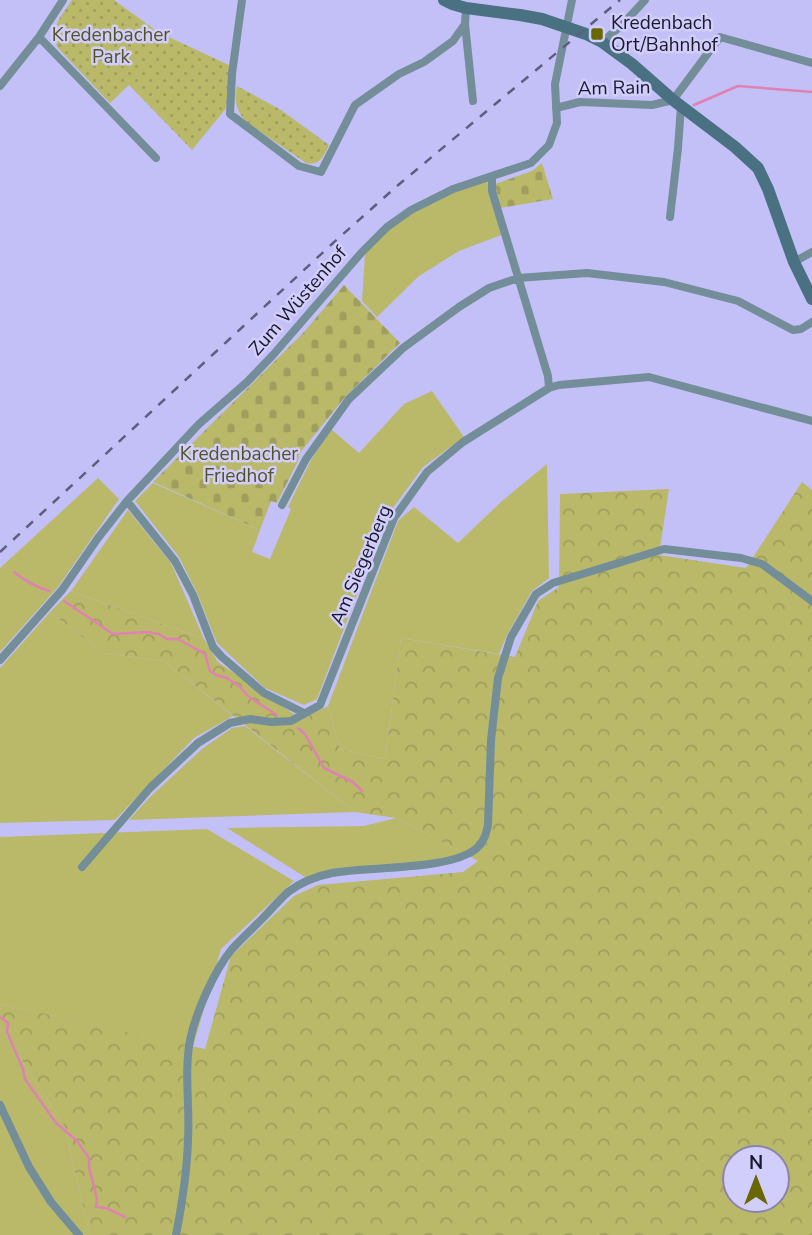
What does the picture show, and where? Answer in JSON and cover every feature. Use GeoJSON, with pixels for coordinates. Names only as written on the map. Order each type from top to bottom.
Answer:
{"type":"FeatureCollection","features":[{"type":"Feature","properties":{"kind":"main road"},"geometry":{"type":"LineString","coordinates":[[444,0],[466,8],[520,15],[567,26],[602,42],[735,147],[758,168],[794,262],[812,299]]}},
{"type":"Feature","properties":{"kind":"street"},"geometry":{"type":"LineString","coordinates":[[0,86],[39,37],[63,0]]}},
{"type":"Feature","properties":{"kind":"street"},"geometry":{"type":"LineString","coordinates":[[242,0],[232,74],[230,114],[299,166],[321,172],[355,105],[453,41],[464,24]]}},
{"type":"Feature","properties":{"kind":"street","name":"Zum Wüstenhof"},"geometry":{"type":"LineString","coordinates":[[0,660],[62,590],[127,501],[199,424],[273,355],[387,227],[411,210],[453,189],[531,163],[549,145],[556,122],[555,84],[572,0]]}},
{"type":"Feature","properties":{"kind":"street"},"geometry":{"type":"LineString","coordinates":[[602,42],[645,0]]}},
{"type":"Feature","properties":{"kind":"street"},"geometry":{"type":"LineString","coordinates":[[466,8],[464,24],[473,101]]}},
{"type":"Feature","properties":{"kind":"street"},"geometry":{"type":"LineString","coordinates":[[39,37],[156,158]]}},
{"type":"Feature","properties":{"kind":"street"},"geometry":{"type":"LineString","coordinates":[[670,216],[678,148],[677,103],[720,37],[812,63]]}},
{"type":"Feature","properties":{"kind":"street","name":"Am Rain"},"geometry":{"type":"LineString","coordinates":[[556,108],[580,102],[652,106],[677,103]]}},
{"type":"Feature","properties":{"kind":"street"},"geometry":{"type":"LineString","coordinates":[[492,177],[492,191],[550,388]]}},
{"type":"Feature","properties":{"kind":"street"},"geometry":{"type":"LineString","coordinates":[[794,262],[812,252]]}},
{"type":"Feature","properties":{"kind":"street"},"geometry":{"type":"LineString","coordinates":[[282,505],[306,459],[349,399],[402,348],[489,288],[518,278],[587,273],[664,282],[738,300],[793,330],[801,329],[812,322]]}},
{"type":"Feature","properties":{"kind":"street","name":"Am Siegerberg"},"geometry":{"type":"LineString","coordinates":[[304,713],[320,705],[394,518],[428,472],[463,442],[550,388],[649,377],[812,421]]}},
{"type":"Feature","properties":{"kind":"street"},"geometry":{"type":"LineString","coordinates":[[127,501],[175,561],[193,595],[213,647],[264,693],[304,713]]}},
{"type":"Feature","properties":{"kind":"street"},"geometry":{"type":"LineString","coordinates":[[176,1235],[183,1203],[188,1140],[187,1075],[191,1037],[205,996],[220,968],[231,950],[288,892],[305,883],[336,872],[441,862],[468,854],[479,846],[486,835],[488,825],[491,740],[498,678],[511,637],[536,594],[553,583],[664,549],[756,561],[812,601]]}},
{"type":"Feature","properties":{"kind":"street"},"geometry":{"type":"LineString","coordinates":[[82,867],[150,788],[198,743],[230,723],[250,719],[290,721],[304,713]]}},
{"type":"Feature","properties":{"kind":"street"},"geometry":{"type":"LineString","coordinates":[[0,1105],[29,1167],[51,1202],[79,1235]]}},
{"type":"Feature","properties":{"kind":"green space","name":"Kredenbacher Park"},"geometry":{"type":"Polygon","coordinates":[[[72,0],[114,0],[158,32],[231,66],[227,107],[192,150],[129,85],[110,103],[58,48],[55,29],[72,0]]]}},
{"type":"Feature","properties":{"kind":"green space"},"geometry":{"type":"Polygon","coordinates":[[[237,86],[281,110],[329,145],[321,159],[315,163],[306,163],[246,122],[237,105],[237,86]]]}},
{"type":"Feature","properties":{"kind":"green space"},"geometry":{"type":"Polygon","coordinates":[[[542,163],[553,199],[500,208],[495,184],[532,171],[542,163]]]}},
{"type":"Feature","properties":{"kind":"green space"},"geometry":{"type":"Polygon","coordinates":[[[487,181],[504,234],[459,251],[419,276],[377,317],[362,301],[365,254],[390,227],[411,213],[454,192],[487,181]]]}},
{"type":"Feature","properties":{"kind":"green space","name":"Kredenbacher Friedhof"},"geometry":{"type":"Polygon","coordinates":[[[344,285],[400,343],[346,396],[299,454],[277,503],[271,501],[260,530],[153,482],[304,332],[344,285]]]}},
{"type":"Feature","properties":{"kind":"green space"},"geometry":{"type":"Polygon","coordinates":[[[432,391],[464,437],[423,467],[387,516],[317,699],[304,705],[265,688],[217,643],[179,557],[135,501],[153,483],[260,530],[252,552],[270,559],[291,509],[288,507],[311,460],[331,429],[359,453],[404,404],[432,391]]]}},
{"type":"Feature","properties":{"kind":"green space"},"geometry":{"type":"Polygon","coordinates":[[[547,464],[549,578],[532,591],[499,654],[401,638],[385,759],[340,749],[328,706],[398,521],[414,507],[458,543],[502,501],[547,464]]]}},
{"type":"Feature","properties":{"kind":"green space"},"geometry":{"type":"Polygon","coordinates":[[[98,478],[119,499],[58,587],[0,652],[0,568],[98,478]]]}},
{"type":"Feature","properties":{"kind":"green space"},"geometry":{"type":"Polygon","coordinates":[[[802,482],[812,490],[812,1235],[90,1235],[64,1125],[0,1026],[0,1004],[205,1049],[231,956],[294,896],[318,885],[463,872],[478,861],[396,818],[355,812],[164,661],[103,653],[50,612],[71,591],[204,639],[218,662],[301,719],[328,706],[340,749],[385,759],[401,638],[515,657],[538,601],[559,587],[560,494],[669,489],[659,555],[746,568],[802,482]]]}},
{"type":"Feature","properties":{"kind":"green space"},"geometry":{"type":"Polygon","coordinates":[[[128,510],[171,563],[204,639],[71,591],[128,510]]]}},
{"type":"Feature","properties":{"kind":"green space"},"geometry":{"type":"Polygon","coordinates":[[[50,612],[103,653],[164,661],[233,716],[194,738],[115,820],[0,823],[0,668],[50,612]]]}},
{"type":"Feature","properties":{"kind":"green space"},"geometry":{"type":"Polygon","coordinates":[[[245,726],[355,812],[129,820],[202,749],[232,728],[245,726]]]}},
{"type":"Feature","properties":{"kind":"green space"},"geometry":{"type":"Polygon","coordinates":[[[396,818],[465,854],[410,864],[350,867],[305,877],[227,828],[364,826],[396,818]]]}},
{"type":"Feature","properties":{"kind":"green space"},"geometry":{"type":"Polygon","coordinates":[[[207,829],[294,881],[221,949],[193,1047],[0,1004],[0,837],[207,829]]]}},
{"type":"Feature","properties":{"kind":"green space"},"geometry":{"type":"Polygon","coordinates":[[[0,1026],[64,1125],[90,1235],[0,1235],[0,1026]]]}},
{"type":"Feature","properties":{"kind":"waterway"},"geometry":{"type":"LineString","coordinates":[[694,105],[738,86],[812,92]]}},
{"type":"Feature","properties":{"kind":"waterway"},"geometry":{"type":"LineString","coordinates":[[14,572],[49,591]]}},
{"type":"Feature","properties":{"kind":"waterway"},"geometry":{"type":"LineString","coordinates":[[64,601],[113,634],[148,632],[167,639],[178,639],[205,654],[210,671],[227,678],[249,697],[277,715]]}},
{"type":"Feature","properties":{"kind":"waterway"},"geometry":{"type":"LineString","coordinates":[[298,728],[305,734],[324,768],[353,782],[362,791]]}},
{"type":"Feature","properties":{"kind":"waterway"},"geometry":{"type":"LineString","coordinates":[[0,1017],[8,1023],[7,1032],[25,1079],[56,1123],[76,1140],[89,1158],[97,1199],[96,1207],[106,1208],[125,1217]]}},
{"type":"Feature","properties":{"kind":"railway"},"geometry":{"type":"LineString","coordinates":[[0,552],[397,186],[620,0]]}},
{"type":"Feature","properties":{"kind":"place","name":"Kredenbach Ort/Bahnhof"},"geometry":{"type":"Point","coordinates":[597,34]}}]}
